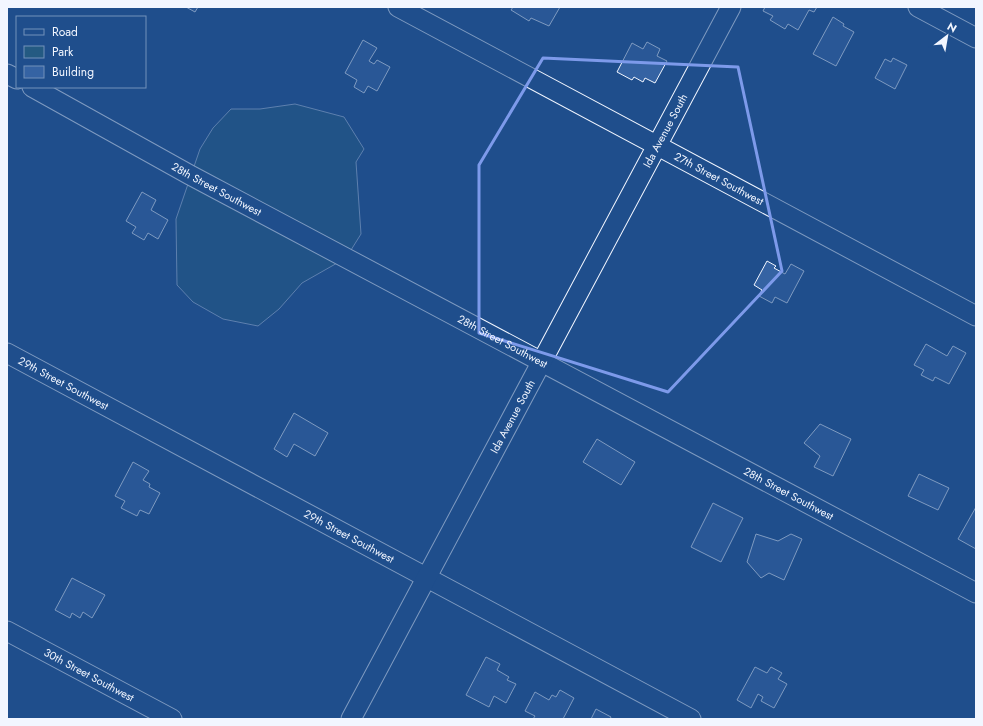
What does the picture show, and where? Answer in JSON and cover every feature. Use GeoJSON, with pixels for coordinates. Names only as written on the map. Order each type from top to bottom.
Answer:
{"type":"FeatureCollection","features":[{"type":"Feature","properties":{"kind":"street","name":"27th Street Southwest"},"geometry":{"type":"LineString","coordinates":[[398,7],[976,316]]}},
{"type":"Feature","properties":{"kind":"street","name":"Ida Avenue South"},"geometry":{"type":"LineString","coordinates":[[351,719],[730,7]]}},
{"type":"Feature","properties":{"kind":"street"},"geometry":{"type":"LineString","coordinates":[[918,7],[976,38]]}},
{"type":"Feature","properties":{"kind":"street"},"geometry":{"type":"LineString","coordinates":[[7,74],[16,78]]}},
{"type":"Feature","properties":{"kind":"street","name":"28th Street Southwest"},"geometry":{"type":"LineString","coordinates":[[34,88],[190,174],[976,593]]}},
{"type":"Feature","properties":{"kind":"street","name":"29th Street Southwest"},"geometry":{"type":"LineString","coordinates":[[7,352],[691,719]]}},
{"type":"Feature","properties":{"kind":"street","name":"30th Street Southwest"},"geometry":{"type":"LineString","coordinates":[[7,631],[163,717]]}},
{"type":"Feature","properties":{"kind":"highlighted area"},"geometry":{"type":"Polygon","coordinates":[[[543,58],[738,67],[782,271],[668,392],[479,333],[479,165],[543,58]]]}},
{"type":"Feature","properties":{"kind":"green space"},"geometry":{"type":"Polygon","coordinates":[[[295,104],[344,117],[364,149],[356,162],[361,234],[346,258],[302,283],[279,309],[258,326],[223,319],[193,302],[177,285],[176,219],[200,149],[213,128],[231,109],[260,109],[295,104]]]}},
{"type":"Feature","properties":{"kind":"building"},"geometry":{"type":"Polygon","coordinates":[[[186,7],[198,7],[195,12],[186,7]]]}},
{"type":"Feature","properties":{"kind":"building"},"geometry":{"type":"Polygon","coordinates":[[[513,7],[560,7],[549,26],[531,18],[529,21],[511,10],[513,7]]]}},
{"type":"Feature","properties":{"kind":"building"},"geometry":{"type":"Polygon","coordinates":[[[765,7],[817,7],[814,12],[809,10],[798,30],[788,24],[785,29],[770,20],[773,16],[763,11],[765,7]]]}},
{"type":"Feature","properties":{"kind":"building"},"geometry":{"type":"Polygon","coordinates":[[[833,17],[844,24],[843,26],[854,32],[836,66],[813,54],[833,17]]]}},
{"type":"Feature","properties":{"kind":"building"},"geometry":{"type":"Polygon","coordinates":[[[363,40],[377,48],[369,61],[374,64],[377,60],[390,67],[377,91],[368,86],[364,93],[354,87],[357,80],[345,73],[363,40]]]}},
{"type":"Feature","properties":{"kind":"building"},"geometry":{"type":"Polygon","coordinates":[[[647,42],[660,49],[657,56],[667,61],[655,83],[645,78],[643,82],[634,77],[632,80],[617,72],[632,43],[643,49],[647,42]]]}},
{"type":"Feature","properties":{"kind":"building"},"geometry":{"type":"Polygon","coordinates":[[[893,58],[907,65],[895,89],[875,78],[885,59],[891,62],[893,58]]]}},
{"type":"Feature","properties":{"kind":"building"},"geometry":{"type":"Polygon","coordinates":[[[142,192],[156,200],[151,210],[168,220],[158,239],[148,233],[144,240],[132,233],[136,227],[126,221],[142,192]]]}},
{"type":"Feature","properties":{"kind":"building"},"geometry":{"type":"Polygon","coordinates":[[[767,261],[776,266],[774,268],[785,274],[791,264],[804,271],[787,303],[775,297],[772,303],[759,296],[762,290],[754,285],[767,261]]]}},
{"type":"Feature","properties":{"kind":"building"},"geometry":{"type":"Polygon","coordinates":[[[926,344],[947,356],[953,346],[966,353],[949,384],[935,377],[933,381],[921,375],[924,370],[914,365],[926,344]]]}},
{"type":"Feature","properties":{"kind":"building"},"geometry":{"type":"Polygon","coordinates":[[[294,413],[328,433],[315,456],[294,444],[287,457],[274,449],[294,413]]]}},
{"type":"Feature","properties":{"kind":"building"},"geometry":{"type":"Polygon","coordinates":[[[820,424],[851,439],[833,476],[814,467],[820,456],[804,443],[820,424]]]}},
{"type":"Feature","properties":{"kind":"building"},"geometry":{"type":"Polygon","coordinates":[[[597,439],[635,462],[621,485],[583,462],[597,439]]]}},
{"type":"Feature","properties":{"kind":"building"},"geometry":{"type":"Polygon","coordinates":[[[133,462],[149,471],[143,480],[150,484],[149,487],[160,493],[149,514],[140,510],[137,516],[121,508],[125,501],[115,496],[133,462]]]}},
{"type":"Feature","properties":{"kind":"building"},"geometry":{"type":"Polygon","coordinates":[[[919,474],[949,488],[938,510],[908,496],[919,474]]]}},
{"type":"Feature","properties":{"kind":"building"},"geometry":{"type":"Polygon","coordinates":[[[713,503],[743,518],[721,562],[691,547],[713,503]]]}},
{"type":"Feature","properties":{"kind":"building"},"geometry":{"type":"Polygon","coordinates":[[[976,507],[976,549],[958,539],[976,507]]]}},
{"type":"Feature","properties":{"kind":"building"},"geometry":{"type":"Polygon","coordinates":[[[756,534],[778,541],[791,534],[802,539],[784,580],[769,573],[761,578],[747,562],[756,534]]]}},
{"type":"Feature","properties":{"kind":"building"},"geometry":{"type":"Polygon","coordinates":[[[72,578],[105,595],[92,618],[83,612],[80,618],[72,613],[70,618],[55,610],[72,578]]]}},
{"type":"Feature","properties":{"kind":"building"},"geometry":{"type":"Polygon","coordinates":[[[486,657],[500,664],[497,670],[509,677],[507,680],[516,684],[506,703],[494,696],[489,707],[466,695],[486,657]]]}},
{"type":"Feature","properties":{"kind":"building"},"geometry":{"type":"Polygon","coordinates":[[[755,667],[767,673],[771,667],[782,673],[778,679],[787,684],[774,708],[761,701],[763,697],[758,694],[751,708],[737,700],[755,667]]]}},
{"type":"Feature","properties":{"kind":"building"},"geometry":{"type":"Polygon","coordinates":[[[560,690],[574,698],[563,719],[533,719],[535,716],[525,711],[535,692],[549,700],[552,695],[556,697],[560,690]]]}},
{"type":"Feature","properties":{"kind":"building"},"geometry":{"type":"Polygon","coordinates":[[[596,709],[611,717],[610,719],[591,719],[596,709]]]}}]}
